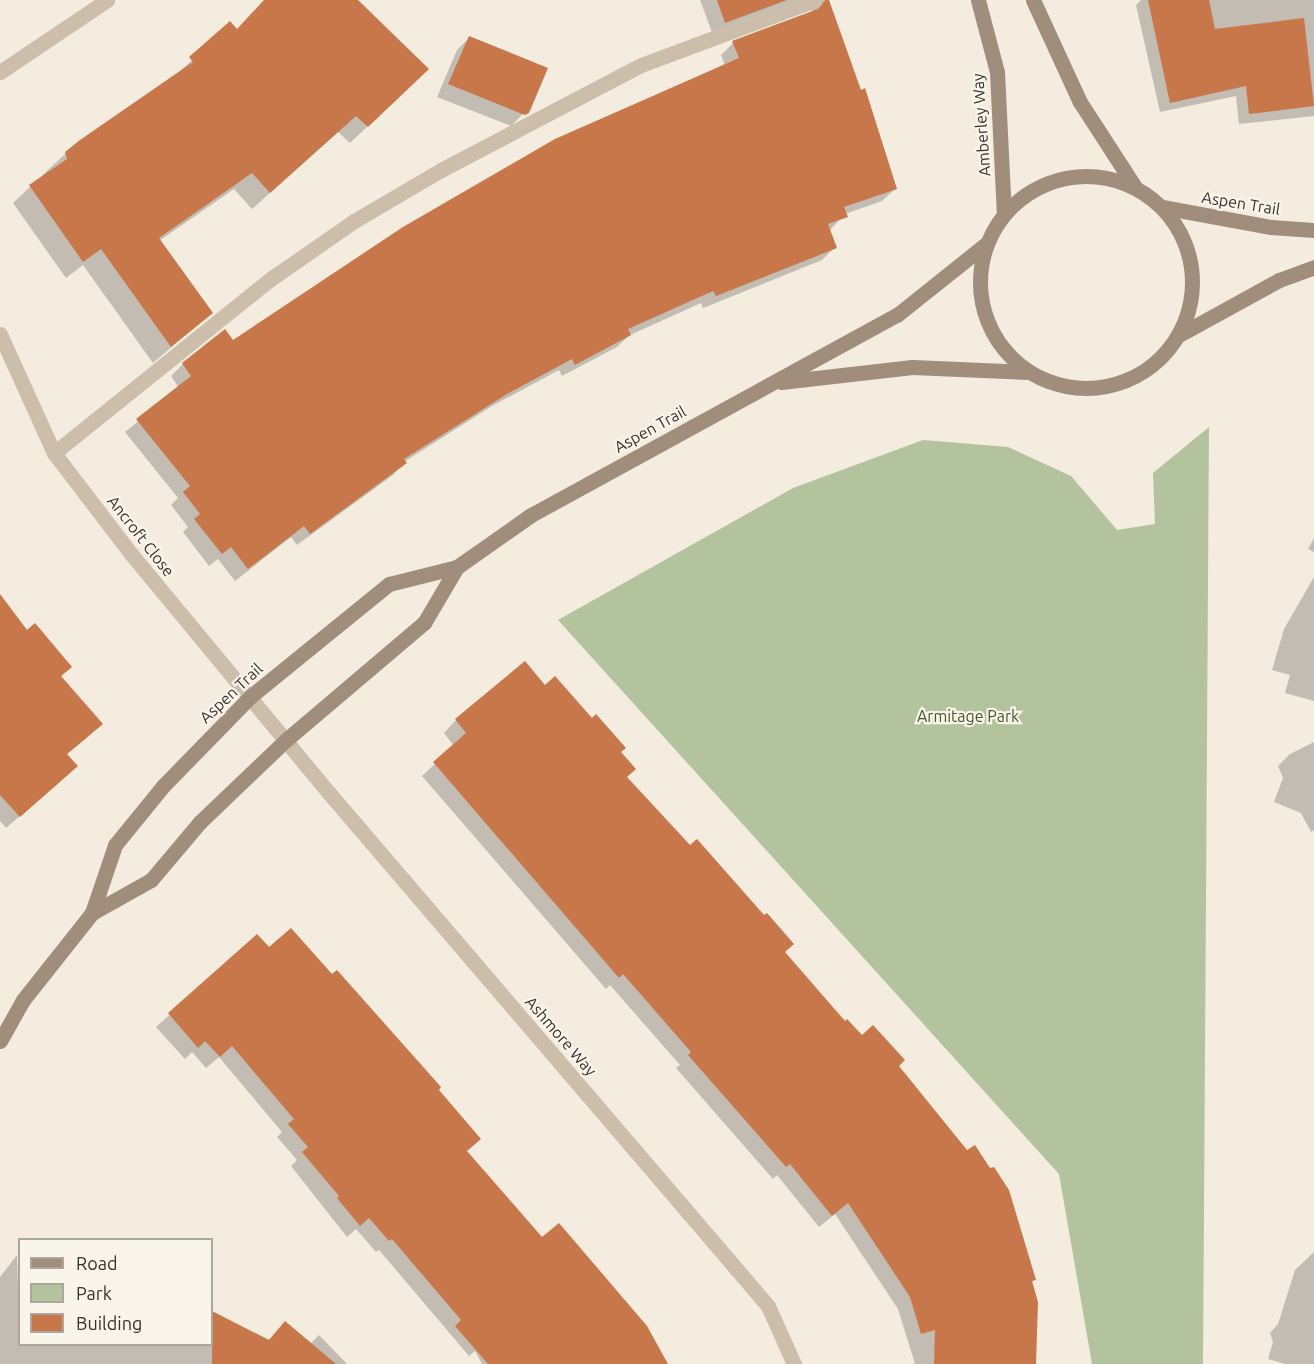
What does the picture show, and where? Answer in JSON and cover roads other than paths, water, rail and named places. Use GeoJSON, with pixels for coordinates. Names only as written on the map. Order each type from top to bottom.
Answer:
{"type":"FeatureCollection","features":[{"type":"Feature","properties":{"kind":"street"},"geometry":{"type":"LineString","coordinates":[[0,72],[107,0]]}},
{"type":"Feature","properties":{"kind":"street"},"geometry":{"type":"LineString","coordinates":[[54,453],[272,278],[354,221],[441,170],[641,65],[814,0]]}},
{"type":"Feature","properties":{"kind":"street","name":"Amberley Way"},"geometry":{"type":"LineString","coordinates":[[978,0],[997,72],[1004,213]]}},
{"type":"Feature","properties":{"kind":"street"},"geometry":{"type":"LineString","coordinates":[[1033,0],[1080,102],[1135,188]]}},
{"type":"Feature","properties":{"kind":"street","name":"Aspen Trail"},"geometry":{"type":"LineString","coordinates":[[1102,176],[1135,188],[1162,207],[1182,236],[1192,268],[1191,303],[1179,335],[1157,361],[1128,380],[1106,386],[1061,386],[1028,372],[1001,347],[984,315],[978,280],[986,244],[1004,213],[1032,190],[1066,177],[1102,176]]}},
{"type":"Feature","properties":{"kind":"street","name":"Aspen Trail"},"geometry":{"type":"LineString","coordinates":[[1162,207],[1271,227],[1314,230]]}},
{"type":"Feature","properties":{"kind":"street","name":"Aspen Trail"},"geometry":{"type":"LineString","coordinates":[[0,1041],[23,1000],[92,913],[115,845],[164,786],[251,696],[389,584],[457,567],[531,515],[897,315],[986,244]]}},
{"type":"Feature","properties":{"kind":"street","name":"Aspen Trail"},"geometry":{"type":"LineString","coordinates":[[1179,335],[1279,280],[1314,267]]}},
{"type":"Feature","properties":{"kind":"street","name":"Ancroft Close"},"geometry":{"type":"LineString","coordinates":[[0,334],[54,453],[132,555],[287,739]]}},
{"type":"Feature","properties":{"kind":"street","name":"Aspen Trail"},"geometry":{"type":"LineString","coordinates":[[772,383],[912,367],[1028,372]]}},
{"type":"Feature","properties":{"kind":"street","name":"Aspen Trail"},"geometry":{"type":"LineString","coordinates":[[92,913],[150,880],[200,822],[287,739],[424,623],[457,567]]}},
{"type":"Feature","properties":{"kind":"street","name":"Ashmore Way"},"geometry":{"type":"LineString","coordinates":[[287,739],[768,1306],[794,1364]]}},
{"type":"Feature","properties":{"kind":"park label","name":"Armitage Park"},"geometry":{"type":"Point","coordinates":[968,716]}}]}
